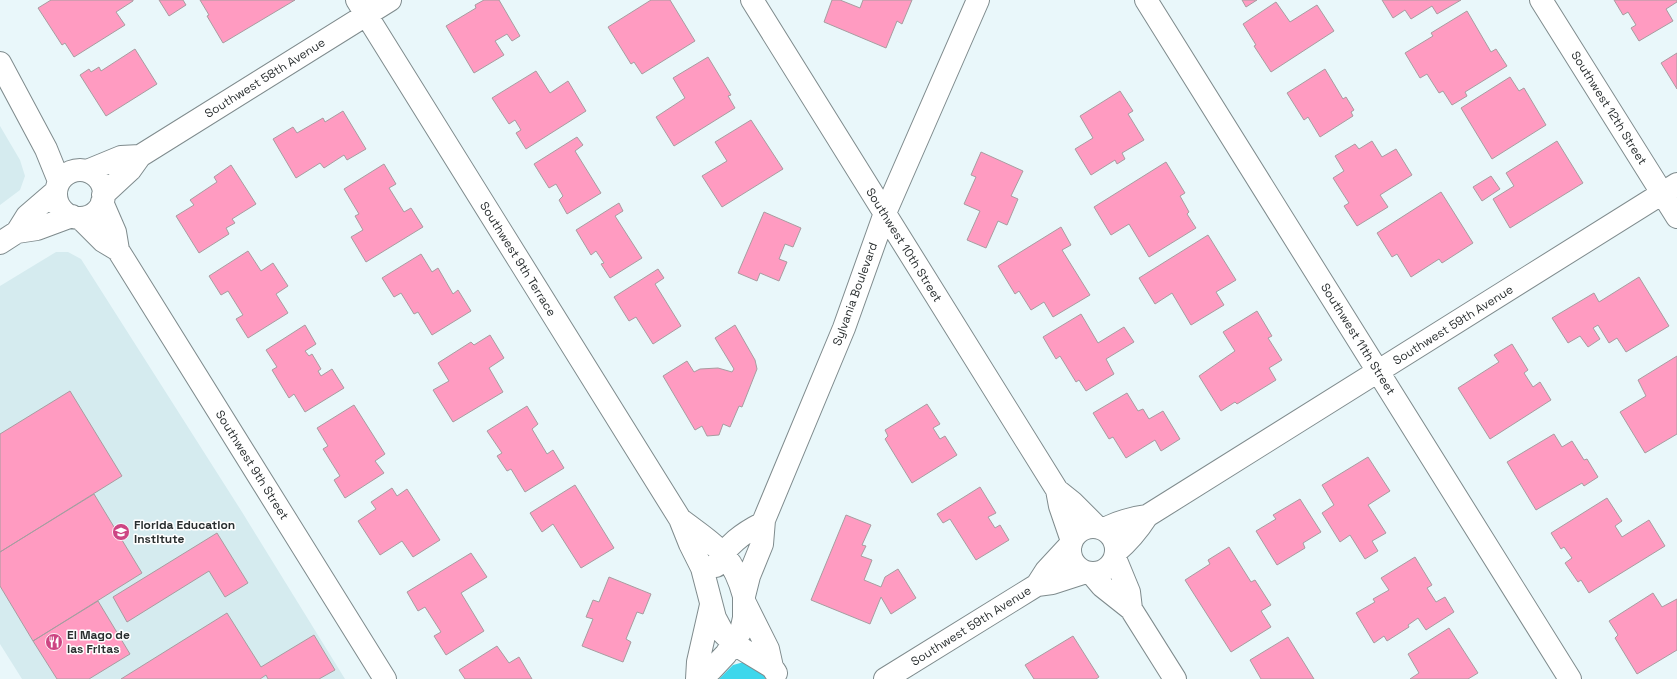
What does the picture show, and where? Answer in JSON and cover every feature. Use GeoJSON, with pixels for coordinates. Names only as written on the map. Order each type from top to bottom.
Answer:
{"type":"FeatureCollection","features":[{"type":"Feature","properties":{"kind":"street","name":"Southwest 58th Avenue"},"geometry":{"type":"LineString","coordinates":[[103,199],[130,170],[140,156],[361,8],[390,0]]}},
{"type":"Feature","properties":{"kind":"street","name":"Southwest 10th Street"},"geometry":{"type":"LineString","coordinates":[[752,0],[1057,490],[1100,528]]}},
{"type":"Feature","properties":{"kind":"street","name":"Sylvania Boulevard"},"geometry":{"type":"LineString","coordinates":[[732,636],[744,618],[744,599],[749,576],[762,544],[763,523],[844,328],[885,213],[978,0]]}},
{"type":"Feature","properties":{"kind":"street","name":"Southwest 11th Street"},"geometry":{"type":"LineString","coordinates":[[1146,0],[1570,679]]}},
{"type":"Feature","properties":{"kind":"street","name":"Southwest 12th Street"},"geometry":{"type":"LineString","coordinates":[[1541,0],[1670,189],[1677,217]]}},
{"type":"Feature","properties":{"kind":"street","name":"Southwest 9th Terrace"},"geometry":{"type":"LineString","coordinates":[[361,8],[680,519],[702,568],[711,602],[732,636],[776,673]]}},
{"type":"Feature","properties":{"kind":"street"},"geometry":{"type":"LineString","coordinates":[[0,63],[46,149],[58,186],[56,198],[61,209],[76,217]]}},
{"type":"Feature","properties":{"kind":"street","name":"Southwest 58th Avenue"},"geometry":{"type":"LineString","coordinates":[[87,171],[122,157],[140,156]]}},
{"type":"Feature","properties":{"kind":"street"},"geometry":{"type":"LineString","coordinates":[[79,170],[87,171],[99,180],[103,188],[103,199],[99,208],[93,213],[9,238],[27,216],[58,186],[65,176],[79,170]]}},
{"type":"Feature","properties":{"kind":"street","name":"Southwest 59th Avenue"},"geometry":{"type":"LineString","coordinates":[[1116,555],[1128,542],[1147,516],[1670,189]]}},
{"type":"Feature","properties":{"kind":"street","name":"Southwest 9th Street"},"geometry":{"type":"LineString","coordinates":[[103,199],[115,232],[118,250],[385,679]]}},
{"type":"Feature","properties":{"kind":"street","name":"Southwest 9th Street"},"geometry":{"type":"LineString","coordinates":[[76,217],[103,241],[118,250]]}},
{"type":"Feature","properties":{"kind":"street","name":"Southwest 10th Street"},"geometry":{"type":"LineString","coordinates":[[1057,490],[1060,506],[1071,542]]}},
{"type":"Feature","properties":{"kind":"street","name":"Southwest 59th Avenue"},"geometry":{"type":"LineString","coordinates":[[1100,528],[1132,518],[1147,516]]}},
{"type":"Feature","properties":{"kind":"street","name":"Southwest 9th Terrace"},"geometry":{"type":"LineString","coordinates":[[680,519],[715,544],[724,562],[740,581],[744,599],[768,649],[776,673]]}},
{"type":"Feature","properties":{"kind":"street"},"geometry":{"type":"LineString","coordinates":[[698,678],[698,662],[711,602],[712,584],[732,543],[750,529],[763,523]]}},
{"type":"Feature","properties":{"kind":"street"},"geometry":{"type":"LineString","coordinates":[[1131,609],[1129,592],[1116,555],[1114,539],[1100,528],[1086,528],[1082,530],[1071,542],[1071,553],[1074,562],[1131,609],[1175,679]]}},
{"type":"Feature","properties":{"kind":"street","name":"Southwest 59th Avenue"},"geometry":{"type":"LineString","coordinates":[[1037,585],[1046,571],[1071,542]]}},
{"type":"Feature","properties":{"kind":"street"},"geometry":{"type":"LineString","coordinates":[[1088,572],[1098,573],[1107,569],[1116,555]]}},
{"type":"Feature","properties":{"kind":"street","name":"Southwest 59th Avenue"},"geometry":{"type":"LineString","coordinates":[[885,679],[1037,585],[1052,583],[1088,572]]}},
{"type":"Feature","properties":{"kind":"street"},"geometry":{"type":"LineString","coordinates":[[698,678],[711,670],[732,636]]}},
{"type":"Feature","properties":{"kind":"shaded area"},"geometry":{"type":"Polygon","coordinates":[[[0,126],[20,160],[25,176],[20,190],[0,205],[0,126]]]}},
{"type":"Feature","properties":{"kind":"shaded area"},"geometry":{"type":"Polygon","coordinates":[[[56,252],[68,252],[81,259],[242,512],[345,679],[22,679],[0,644],[0,286],[56,252]]]}},
{"type":"Feature","properties":{"kind":"shaded area"},"geometry":{"type":"Polygon","coordinates":[[[744,662],[759,669],[766,679],[719,679],[733,665],[744,662]]]}},
{"type":"Feature","properties":{"kind":"building"},"geometry":{"type":"Polygon","coordinates":[[[51,0],[133,1],[116,12],[125,25],[74,57],[65,43],[62,45],[38,8],[51,0]]]}},
{"type":"Feature","properties":{"kind":"building"},"geometry":{"type":"Polygon","coordinates":[[[159,0],[183,0],[186,5],[169,16],[159,0]]]}},
{"type":"Feature","properties":{"kind":"building"},"geometry":{"type":"Polygon","coordinates":[[[200,0],[295,0],[223,43],[207,16],[209,15],[200,0]]]}},
{"type":"Feature","properties":{"kind":"building"},"geometry":{"type":"Polygon","coordinates":[[[484,0],[499,0],[520,36],[512,41],[507,34],[495,41],[504,55],[474,73],[446,26],[476,8],[475,5],[484,0]]]}},
{"type":"Feature","properties":{"kind":"building"},"geometry":{"type":"Polygon","coordinates":[[[651,0],[670,0],[695,41],[642,74],[634,62],[631,64],[608,27],[651,0]]]}},
{"type":"Feature","properties":{"kind":"building"},"geometry":{"type":"Polygon","coordinates":[[[832,0],[840,0],[860,8],[863,0],[912,0],[902,24],[897,21],[886,48],[824,22],[832,0]]]}},
{"type":"Feature","properties":{"kind":"building"},"geometry":{"type":"Polygon","coordinates":[[[1242,0],[1257,0],[1246,7],[1242,0]]]}},
{"type":"Feature","properties":{"kind":"building"},"geometry":{"type":"Polygon","coordinates":[[[1382,0],[1461,0],[1437,14],[1432,6],[1411,19],[1405,10],[1393,18],[1382,0]]]}},
{"type":"Feature","properties":{"kind":"building"},"geometry":{"type":"Polygon","coordinates":[[[1614,0],[1677,0],[1677,2],[1666,9],[1673,21],[1639,41],[1631,28],[1636,25],[1628,12],[1623,15],[1614,0]]]}},
{"type":"Feature","properties":{"kind":"building"},"geometry":{"type":"Polygon","coordinates":[[[1276,2],[1290,22],[1317,5],[1334,31],[1271,72],[1254,46],[1256,45],[1243,24],[1276,2]]]}},
{"type":"Feature","properties":{"kind":"building"},"geometry":{"type":"Polygon","coordinates":[[[1467,11],[1491,52],[1496,49],[1507,66],[1465,92],[1467,96],[1452,105],[1443,91],[1439,93],[1427,74],[1420,78],[1405,53],[1433,36],[1431,33],[1467,11]]]}},
{"type":"Feature","properties":{"kind":"building"},"geometry":{"type":"Polygon","coordinates":[[[135,49],[157,84],[106,116],[80,75],[89,69],[91,72],[99,67],[101,71],[135,49]]]}},
{"type":"Feature","properties":{"kind":"building"},"geometry":{"type":"Polygon","coordinates":[[[1677,53],[1677,89],[1661,63],[1677,53]]]}},
{"type":"Feature","properties":{"kind":"building"},"geometry":{"type":"Polygon","coordinates":[[[708,57],[731,95],[728,96],[735,108],[674,146],[656,117],[685,98],[673,78],[708,57]]]}},
{"type":"Feature","properties":{"kind":"building"},"geometry":{"type":"Polygon","coordinates":[[[1325,69],[1343,99],[1346,97],[1354,110],[1351,112],[1353,116],[1320,137],[1308,117],[1304,120],[1287,93],[1325,69]]]}},
{"type":"Feature","properties":{"kind":"building"},"geometry":{"type":"Polygon","coordinates":[[[536,71],[550,93],[568,81],[586,111],[526,149],[516,133],[521,130],[515,120],[509,124],[492,98],[536,71]]]}},
{"type":"Feature","properties":{"kind":"building"},"geometry":{"type":"Polygon","coordinates":[[[1510,77],[1519,91],[1524,88],[1546,125],[1492,159],[1461,108],[1510,77]]]}},
{"type":"Feature","properties":{"kind":"building"},"geometry":{"type":"Polygon","coordinates":[[[1120,91],[1133,111],[1128,114],[1144,140],[1122,153],[1125,159],[1117,164],[1115,160],[1091,175],[1075,149],[1093,138],[1080,116],[1120,91]]]}},
{"type":"Feature","properties":{"kind":"building"},"geometry":{"type":"Polygon","coordinates":[[[343,111],[366,149],[347,160],[344,155],[324,168],[320,163],[296,178],[273,139],[293,127],[297,133],[323,118],[325,122],[343,111]]]}},
{"type":"Feature","properties":{"kind":"building"},"geometry":{"type":"Polygon","coordinates":[[[751,120],[783,169],[722,207],[702,176],[727,161],[715,142],[751,120]]]}},
{"type":"Feature","properties":{"kind":"building"},"geometry":{"type":"Polygon","coordinates":[[[577,137],[583,145],[575,151],[601,193],[567,214],[559,200],[563,196],[556,184],[549,188],[534,164],[577,137]]]}},
{"type":"Feature","properties":{"kind":"building"},"geometry":{"type":"Polygon","coordinates":[[[1372,141],[1382,157],[1396,149],[1412,175],[1380,195],[1388,207],[1357,226],[1344,206],[1349,203],[1333,178],[1344,171],[1335,156],[1355,144],[1359,149],[1372,141]]]}},
{"type":"Feature","properties":{"kind":"building"},"geometry":{"type":"Polygon","coordinates":[[[1557,141],[1583,183],[1510,228],[1493,199],[1514,186],[1506,173],[1557,141]]]}},
{"type":"Feature","properties":{"kind":"building"},"geometry":{"type":"Polygon","coordinates":[[[981,152],[1023,171],[1011,196],[1018,199],[1007,225],[998,221],[986,248],[967,240],[980,211],[964,204],[976,177],[971,175],[981,152]]]}},
{"type":"Feature","properties":{"kind":"building"},"geometry":{"type":"Polygon","coordinates":[[[1166,162],[1185,193],[1180,196],[1189,212],[1187,214],[1196,228],[1149,257],[1129,224],[1111,235],[1094,207],[1166,162]]]}},
{"type":"Feature","properties":{"kind":"building"},"geometry":{"type":"Polygon","coordinates":[[[384,164],[396,184],[389,188],[404,212],[411,208],[423,227],[366,262],[351,237],[363,230],[355,216],[359,214],[344,189],[384,164]]]}},
{"type":"Feature","properties":{"kind":"building"},"geometry":{"type":"Polygon","coordinates":[[[231,165],[256,204],[232,219],[235,223],[226,228],[229,234],[199,253],[176,216],[194,205],[190,200],[217,182],[214,177],[231,165]]]}},
{"type":"Feature","properties":{"kind":"building"},"geometry":{"type":"Polygon","coordinates":[[[1491,176],[1500,189],[1482,201],[1473,187],[1491,176]]]}},
{"type":"Feature","properties":{"kind":"building"},"geometry":{"type":"Polygon","coordinates":[[[1441,192],[1473,243],[1442,263],[1439,259],[1411,277],[1397,254],[1392,257],[1377,233],[1441,192]]]}},
{"type":"Feature","properties":{"kind":"building"},"geometry":{"type":"Polygon","coordinates":[[[619,203],[623,211],[615,216],[642,258],[610,278],[601,264],[604,263],[596,251],[591,255],[576,230],[619,203]]]}},
{"type":"Feature","properties":{"kind":"building"},"geometry":{"type":"Polygon","coordinates":[[[764,212],[801,228],[793,247],[785,244],[779,259],[787,262],[779,281],[760,273],[757,281],[738,273],[764,212]]]}},
{"type":"Feature","properties":{"kind":"building"},"geometry":{"type":"Polygon","coordinates":[[[1061,227],[1071,245],[1062,250],[1090,295],[1053,317],[1044,302],[1031,310],[1019,291],[1015,294],[998,266],[1061,227]]]}},
{"type":"Feature","properties":{"kind":"building"},"geometry":{"type":"Polygon","coordinates":[[[1208,235],[1236,280],[1216,292],[1224,305],[1191,325],[1172,293],[1155,304],[1139,278],[1208,235]]]}},
{"type":"Feature","properties":{"kind":"building"},"geometry":{"type":"Polygon","coordinates":[[[248,251],[261,271],[273,263],[288,286],[276,294],[288,313],[248,338],[236,319],[243,315],[228,291],[221,295],[209,276],[248,251]]]}},
{"type":"Feature","properties":{"kind":"building"},"geometry":{"type":"Polygon","coordinates":[[[421,254],[432,272],[438,268],[453,294],[458,290],[471,311],[432,335],[418,312],[414,314],[401,293],[394,297],[382,278],[421,254]]]}},
{"type":"Feature","properties":{"kind":"building"},"geometry":{"type":"Polygon","coordinates":[[[658,269],[664,278],[655,284],[681,326],[653,344],[636,317],[629,321],[614,297],[658,269]]]}},
{"type":"Feature","properties":{"kind":"building"},"geometry":{"type":"Polygon","coordinates":[[[1639,277],[1669,326],[1626,352],[1617,338],[1609,343],[1598,325],[1593,328],[1600,339],[1588,347],[1580,336],[1568,343],[1552,318],[1594,293],[1599,302],[1639,277]]]}},
{"type":"Feature","properties":{"kind":"building"},"geometry":{"type":"Polygon","coordinates":[[[1257,311],[1272,336],[1268,338],[1282,360],[1269,368],[1276,380],[1237,404],[1235,402],[1221,411],[1199,376],[1235,351],[1223,332],[1257,311]]]}},
{"type":"Feature","properties":{"kind":"building"},"geometry":{"type":"Polygon","coordinates":[[[1081,314],[1098,343],[1124,327],[1134,342],[1106,359],[1114,374],[1086,391],[1079,380],[1076,382],[1060,356],[1056,359],[1043,337],[1081,314]]]}},
{"type":"Feature","properties":{"kind":"building"},"geometry":{"type":"Polygon","coordinates":[[[305,325],[316,344],[305,351],[309,356],[312,354],[321,369],[318,371],[321,376],[332,369],[344,388],[305,412],[294,394],[289,398],[272,370],[277,367],[266,350],[305,325]]]}},
{"type":"Feature","properties":{"kind":"building"},"geometry":{"type":"Polygon","coordinates":[[[735,325],[755,360],[757,369],[742,407],[739,406],[730,427],[723,424],[719,435],[707,436],[702,426],[695,430],[663,376],[687,361],[694,372],[700,369],[718,368],[732,372],[734,369],[715,338],[735,325]]]}},
{"type":"Feature","properties":{"kind":"building"},"geometry":{"type":"Polygon","coordinates":[[[490,335],[504,358],[489,368],[503,392],[453,422],[433,390],[449,381],[438,363],[471,342],[474,345],[490,335]]]}},
{"type":"Feature","properties":{"kind":"building"},"geometry":{"type":"Polygon","coordinates":[[[1512,344],[1528,370],[1524,373],[1533,387],[1540,382],[1551,400],[1490,439],[1458,388],[1499,362],[1494,355],[1512,344]]]}},
{"type":"Feature","properties":{"kind":"building"},"geometry":{"type":"Polygon","coordinates":[[[1677,356],[1677,434],[1645,453],[1620,412],[1646,396],[1638,380],[1677,356]]]}},
{"type":"Feature","properties":{"kind":"building"},"geometry":{"type":"Polygon","coordinates":[[[70,391],[122,476],[0,552],[0,434],[70,391]]]}},
{"type":"Feature","properties":{"kind":"building"},"geometry":{"type":"Polygon","coordinates":[[[1127,393],[1138,411],[1143,409],[1149,419],[1163,411],[1180,439],[1161,451],[1155,440],[1126,458],[1113,437],[1109,439],[1093,413],[1127,393]]]}},
{"type":"Feature","properties":{"kind":"building"},"geometry":{"type":"Polygon","coordinates":[[[927,404],[940,424],[933,428],[940,439],[945,436],[957,455],[912,483],[885,439],[888,436],[885,430],[927,404]]]}},
{"type":"Feature","properties":{"kind":"building"},"geometry":{"type":"Polygon","coordinates":[[[354,405],[385,454],[375,461],[384,473],[345,498],[334,480],[340,476],[323,449],[328,446],[317,428],[354,405]]]}},
{"type":"Feature","properties":{"kind":"building"},"geometry":{"type":"Polygon","coordinates":[[[527,406],[538,424],[532,429],[547,454],[553,450],[564,468],[525,492],[511,469],[507,471],[497,456],[502,453],[487,431],[527,406]]]}},
{"type":"Feature","properties":{"kind":"building"},"geometry":{"type":"Polygon","coordinates":[[[1554,434],[1562,447],[1572,441],[1584,460],[1587,459],[1598,477],[1584,486],[1582,483],[1536,510],[1507,462],[1554,434]]]}},
{"type":"Feature","properties":{"kind":"building"},"geometry":{"type":"Polygon","coordinates":[[[1368,457],[1390,491],[1368,505],[1386,533],[1372,541],[1378,551],[1365,559],[1350,535],[1340,542],[1322,513],[1334,505],[1322,485],[1368,457]]]}},
{"type":"Feature","properties":{"kind":"building"},"geometry":{"type":"Polygon","coordinates":[[[575,485],[614,548],[581,568],[553,524],[542,532],[530,513],[575,485]]]}},
{"type":"Feature","properties":{"kind":"building"},"geometry":{"type":"Polygon","coordinates":[[[980,487],[996,513],[988,517],[995,528],[1000,525],[1009,540],[976,560],[950,519],[943,523],[937,514],[980,487]]]}},
{"type":"Feature","properties":{"kind":"building"},"geometry":{"type":"Polygon","coordinates":[[[392,488],[397,496],[407,489],[440,540],[413,557],[402,541],[380,555],[358,521],[376,509],[371,502],[392,488]]]}},
{"type":"Feature","properties":{"kind":"building"},"geometry":{"type":"Polygon","coordinates":[[[94,494],[142,573],[33,641],[0,586],[0,552],[94,494]]]}},
{"type":"Feature","properties":{"kind":"building"},"geometry":{"type":"Polygon","coordinates":[[[1607,498],[1622,521],[1615,526],[1622,537],[1649,520],[1665,546],[1589,593],[1581,580],[1578,582],[1565,563],[1572,558],[1564,547],[1561,549],[1551,533],[1607,498]]]}},
{"type":"Feature","properties":{"kind":"building"},"geometry":{"type":"Polygon","coordinates":[[[1300,499],[1321,532],[1303,543],[1305,548],[1277,565],[1256,531],[1276,519],[1273,515],[1300,499]]]}},
{"type":"Feature","properties":{"kind":"building"},"geometry":{"type":"Polygon","coordinates":[[[846,515],[871,525],[862,545],[866,546],[861,556],[872,560],[864,580],[881,587],[885,577],[898,569],[916,598],[891,614],[881,597],[870,624],[811,600],[846,515]]]}},
{"type":"Feature","properties":{"kind":"building"},"geometry":{"type":"Polygon","coordinates":[[[217,533],[248,583],[225,597],[209,571],[127,622],[113,597],[217,533]]]}},
{"type":"Feature","properties":{"kind":"building"},"geometry":{"type":"Polygon","coordinates":[[[1229,547],[1251,582],[1255,580],[1271,605],[1261,611],[1271,627],[1231,652],[1185,580],[1210,564],[1208,560],[1229,547]]]}},
{"type":"Feature","properties":{"kind":"building"},"geometry":{"type":"Polygon","coordinates":[[[471,553],[487,577],[461,593],[484,631],[446,655],[434,636],[441,632],[425,607],[418,611],[407,592],[471,553]]]}},
{"type":"Feature","properties":{"kind":"building"},"geometry":{"type":"Polygon","coordinates":[[[1415,557],[1432,585],[1427,588],[1436,602],[1445,597],[1454,612],[1426,630],[1418,618],[1408,625],[1409,627],[1387,641],[1384,636],[1374,643],[1356,613],[1375,602],[1373,599],[1389,590],[1381,578],[1415,557]]]}},
{"type":"Feature","properties":{"kind":"building"},"geometry":{"type":"Polygon","coordinates":[[[609,577],[651,594],[643,614],[637,612],[626,639],[631,642],[623,662],[582,646],[593,619],[586,617],[593,600],[599,602],[609,577]]]}},
{"type":"Feature","properties":{"kind":"building"},"geometry":{"type":"Polygon","coordinates":[[[1653,593],[1662,607],[1677,599],[1677,650],[1637,674],[1615,638],[1618,635],[1609,621],[1653,593]]]}},
{"type":"Feature","properties":{"kind":"building"},"geometry":{"type":"Polygon","coordinates":[[[98,601],[130,654],[89,679],[57,679],[33,641],[98,601]]]}},
{"type":"Feature","properties":{"kind":"building"},"geometry":{"type":"Polygon","coordinates":[[[227,613],[261,667],[314,635],[335,670],[319,679],[268,679],[266,675],[260,679],[121,679],[227,613]]]}},
{"type":"Feature","properties":{"kind":"building"},"geometry":{"type":"Polygon","coordinates":[[[1449,628],[1478,673],[1468,679],[1410,679],[1419,673],[1408,654],[1449,628]]]}},
{"type":"Feature","properties":{"kind":"building"},"geometry":{"type":"Polygon","coordinates":[[[1073,636],[1099,677],[1096,679],[1034,679],[1025,665],[1073,636]]]}},
{"type":"Feature","properties":{"kind":"building"},"geometry":{"type":"Polygon","coordinates":[[[1288,637],[1314,679],[1261,679],[1250,660],[1288,637]]]}},
{"type":"Feature","properties":{"kind":"building"},"geometry":{"type":"Polygon","coordinates":[[[497,646],[509,663],[519,657],[532,679],[465,679],[459,670],[497,646]]]}},
{"type":"Feature","properties":{"kind":"place","name":"Florida Education Institute"},"geometry":{"type":"Point","coordinates":[121,532]}},
{"type":"Feature","properties":{"kind":"place","name":"El Mago de las Fritas"},"geometry":{"type":"Point","coordinates":[54,642]}}]}
